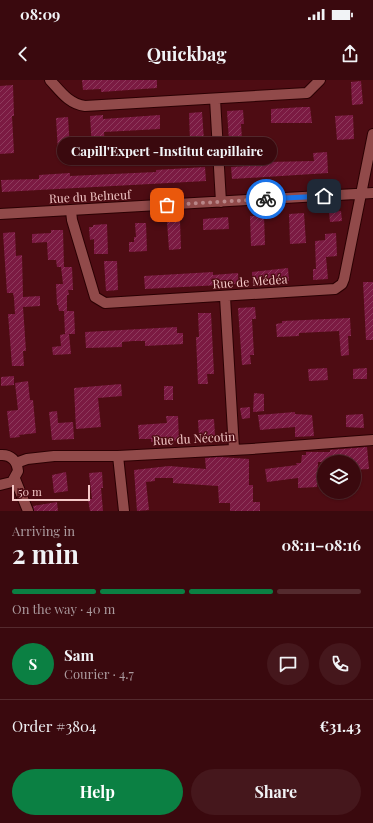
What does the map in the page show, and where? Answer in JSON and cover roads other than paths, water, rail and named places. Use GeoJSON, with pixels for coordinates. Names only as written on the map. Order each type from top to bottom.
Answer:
{"type":"FeatureCollection","features":[{"type":"Feature","properties":{"kind":"street"},"geometry":{"type":"LineString","coordinates":[[50,80],[69,101],[76,105],[85,106],[307,93],[320,80]]}},
{"type":"Feature","properties":{"kind":"street"},"geometry":{"type":"LineString","coordinates":[[215,99],[221,202]]}},
{"type":"Feature","properties":{"kind":"street","name":"Rue de Médéa"},"geometry":{"type":"LineString","coordinates":[[71,212],[72,220],[95,296],[100,301],[105,303],[329,290],[339,287],[344,279],[373,134]]}},
{"type":"Feature","properties":{"kind":"street","name":"Rue du Belneuf"},"geometry":{"type":"LineString","coordinates":[[0,214],[71,212],[373,193]]}},
{"type":"Feature","properties":{"kind":"street"},"geometry":{"type":"LineString","coordinates":[[225,297],[234,449]]}},
{"type":"Feature","properties":{"kind":"street","name":"Rue du Nécotin"},"geometry":{"type":"LineString","coordinates":[[16,463],[27,459],[54,456],[118,456],[373,440]]}},
{"type":"Feature","properties":{"kind":"street"},"geometry":{"type":"LineString","coordinates":[[0,455],[10,457],[16,463],[18,471],[15,479],[8,484],[0,485]]}},
{"type":"Feature","properties":{"kind":"street"},"geometry":{"type":"LineString","coordinates":[[118,456],[124,511]]}},
{"type":"Feature","properties":{"kind":"street"},"geometry":{"type":"LineString","coordinates":[[15,479],[28,511]]}},
{"type":"Feature","properties":{"kind":"place","name":"Capill'Expert -Institut capillaire"},"geometry":{"type":"Point","coordinates":[167,205]}}]}
